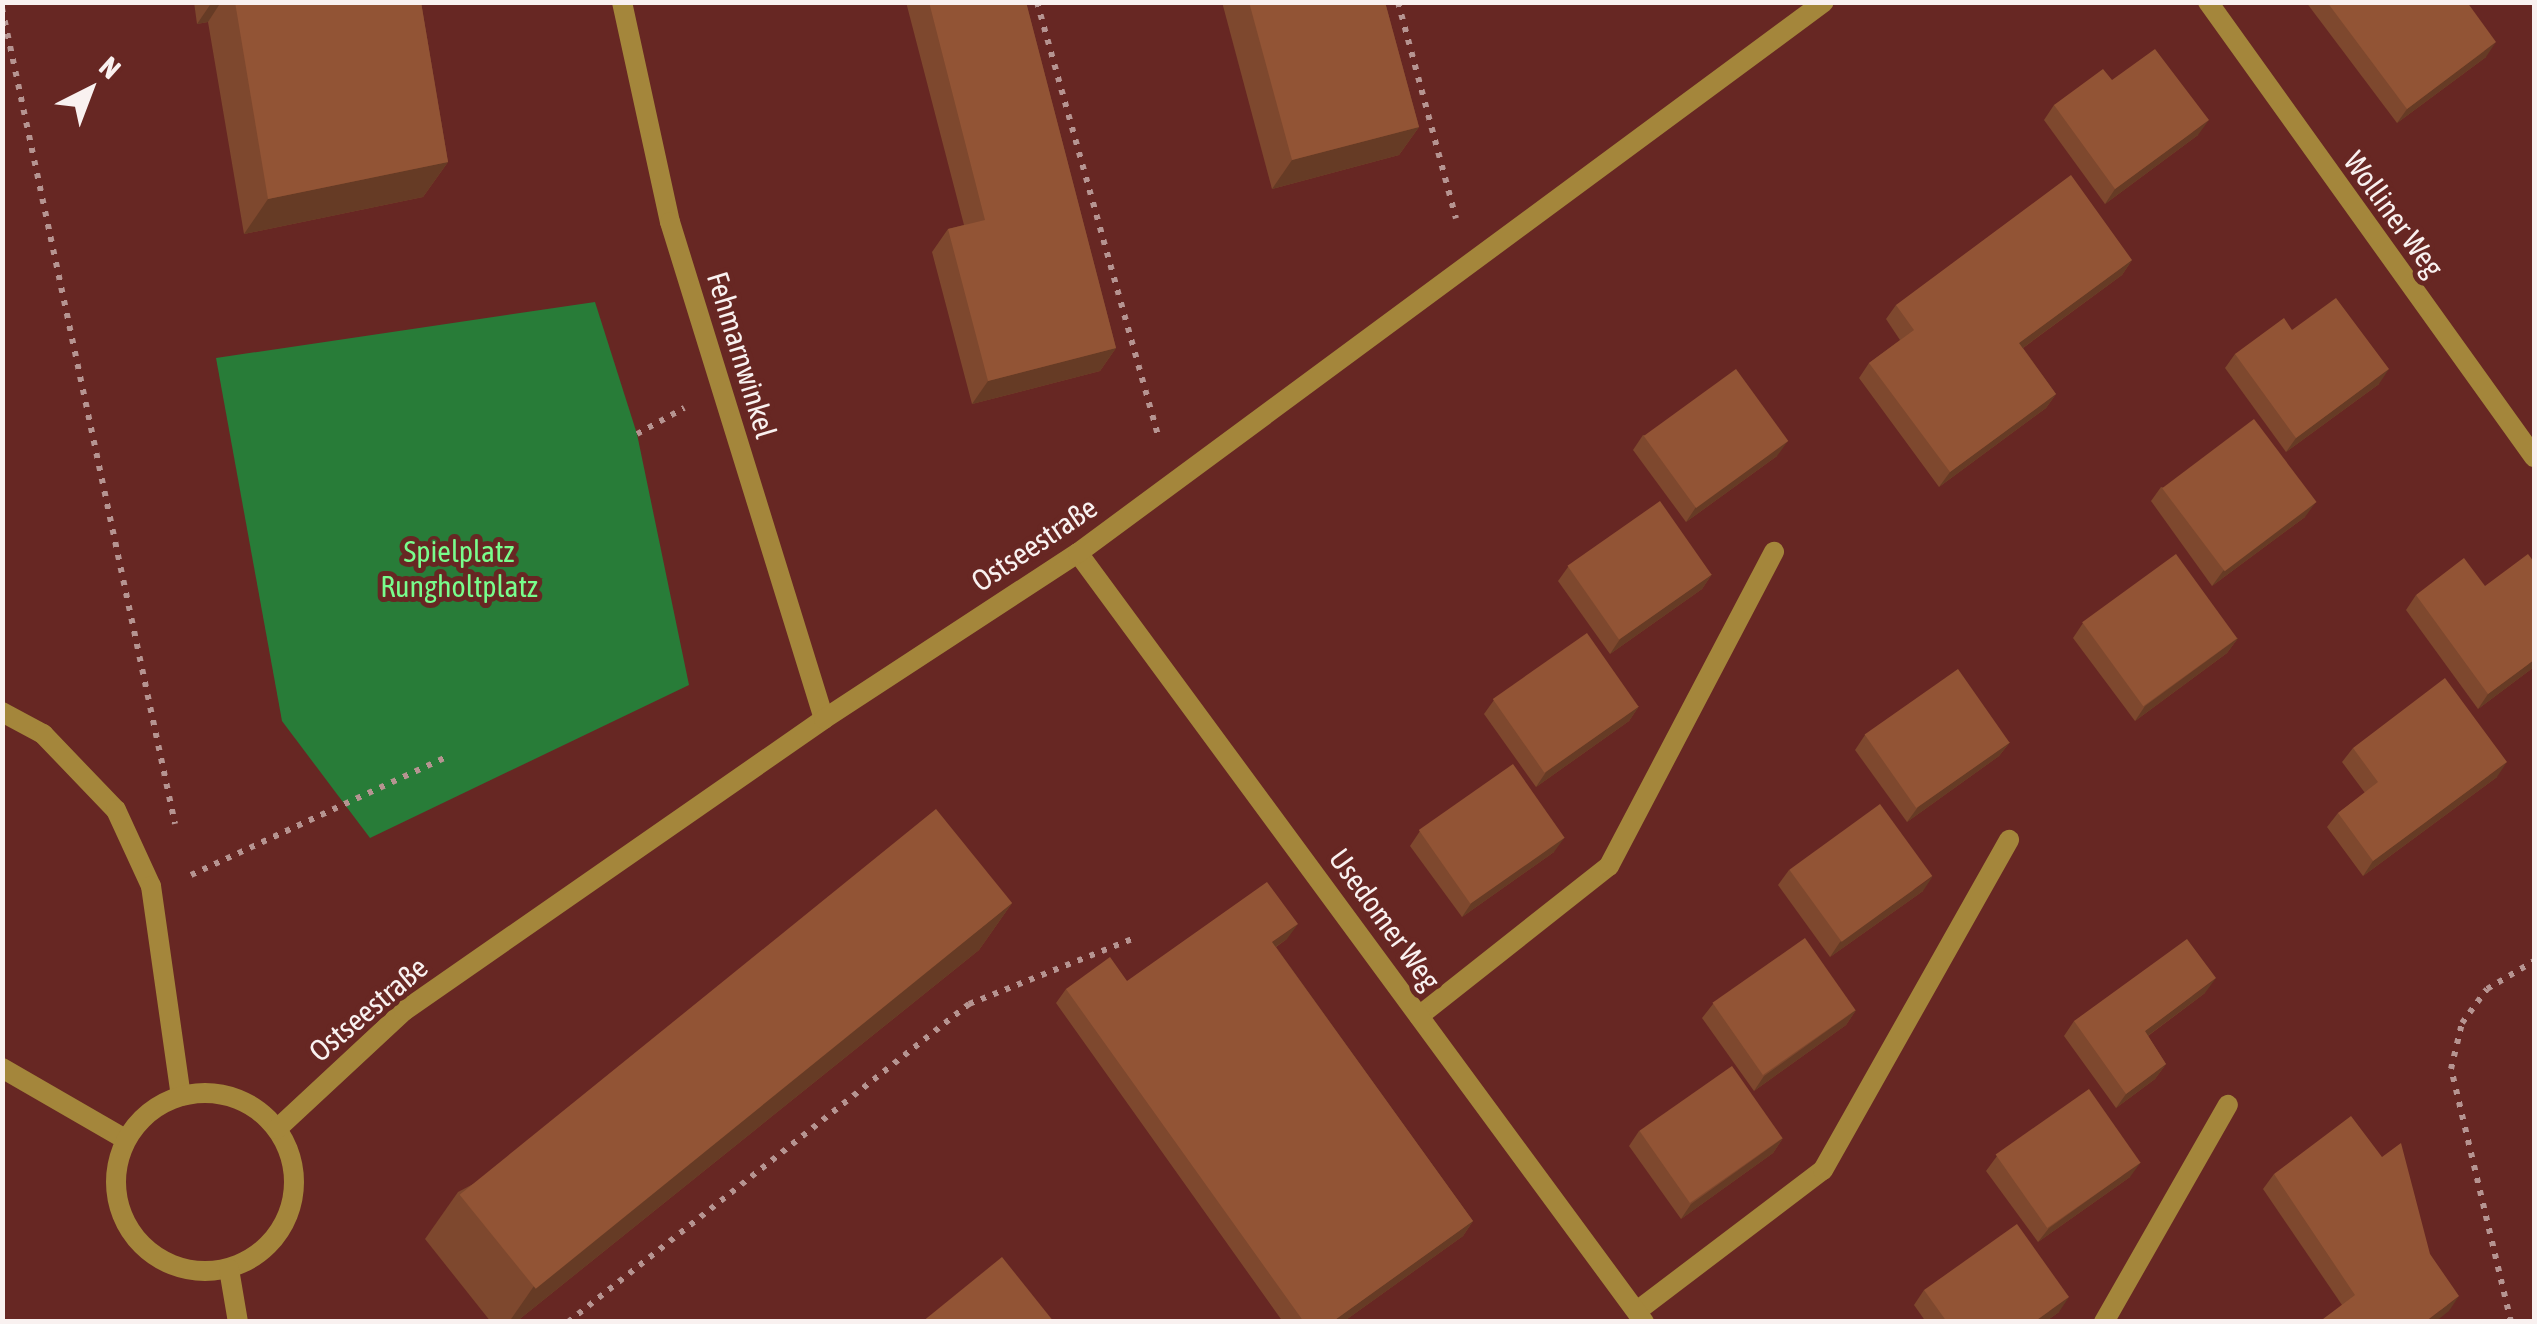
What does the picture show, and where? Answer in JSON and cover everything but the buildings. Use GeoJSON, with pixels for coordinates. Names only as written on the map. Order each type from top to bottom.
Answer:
{"type":"FeatureCollection","features":[{"type":"Feature","properties":{"kind":"street","name":"Fehmarnwinkel"},"geometry":{"type":"LineString","coordinates":[[622,2],[670,222],[824,719]]}},
{"type":"Feature","properties":{"kind":"street","name":"Ostseestraße"},"geometry":{"type":"LineString","coordinates":[[277,1128],[404,1010],[824,719],[1078,552],[1824,2]]}},
{"type":"Feature","properties":{"kind":"street","name":"Wolliner Weg"},"geometry":{"type":"LineString","coordinates":[[2208,2],[2534,457]]}},
{"type":"Feature","properties":{"kind":"street","name":"Usedomer Weg"},"geometry":{"type":"LineString","coordinates":[[1078,552],[1640,1316]]}},
{"type":"Feature","properties":{"kind":"street"},"geometry":{"type":"LineString","coordinates":[[1419,1016],[1609,866],[1774,552]]}},
{"type":"Feature","properties":{"kind":"street"},"geometry":{"type":"LineString","coordinates":[[2,712],[44,734],[116,810],[150,886],[180,1096]]}},
{"type":"Feature","properties":{"kind":"street"},"geometry":{"type":"LineString","coordinates":[[1640,1316],[1824,1170],[2009,840]]}},
{"type":"Feature","properties":{"kind":"street"},"geometry":{"type":"LineString","coordinates":[[2,1068],[125,1139]]}},
{"type":"Feature","properties":{"kind":"street"},"geometry":{"type":"LineString","coordinates":[[215,1094],[250,1104],[277,1128],[293,1167],[291,1214],[268,1247],[229,1269],[187,1272],[145,1250],[120,1214],[114,1179],[125,1139],[151,1110],[180,1096],[215,1094]]}},
{"type":"Feature","properties":{"kind":"street"},"geometry":{"type":"LineString","coordinates":[[2104,1322],[2228,1104]]}},
{"type":"Feature","properties":{"kind":"street"},"geometry":{"type":"LineString","coordinates":[[229,1269],[238,1322]]}},
{"type":"Feature","properties":{"kind":"path"},"geometry":{"type":"LineString","coordinates":[[1036,2],[1174,483]]}},
{"type":"Feature","properties":{"kind":"path"},"geometry":{"type":"LineString","coordinates":[[1398,2],[1469,265]]}},
{"type":"Feature","properties":{"kind":"path"},"geometry":{"type":"LineString","coordinates":[[2,8],[178,838]]}},
{"type":"Feature","properties":{"kind":"path"},"geometry":{"type":"LineString","coordinates":[[181,858],[185,878],[444,758]]}},
{"type":"Feature","properties":{"kind":"path"},"geometry":{"type":"LineString","coordinates":[[568,1322],[969,1004],[1137,937]]}},
{"type":"Feature","properties":{"kind":"path"},"geometry":{"type":"LineString","coordinates":[[2510,1322],[2452,1069],[2462,1024],[2487,989],[2534,962]]}},
{"type":"Feature","properties":{"kind":"green space","name":"Spielplatz Rungholtplatz"},"geometry":{"type":"Polygon","coordinates":[[[595,302],[637,434],[689,685],[370,838],[282,721],[216,358],[595,302]]]}}]}
